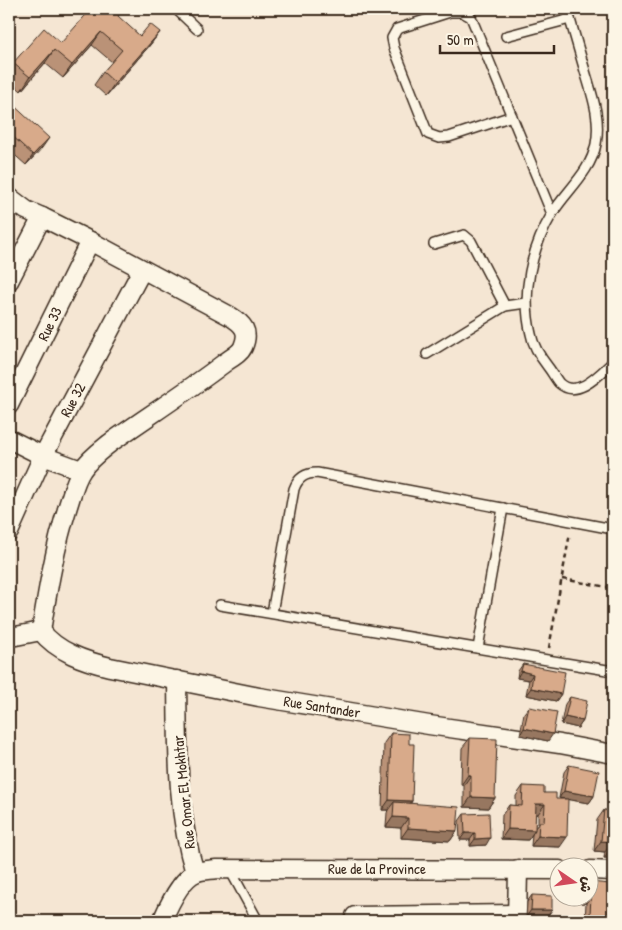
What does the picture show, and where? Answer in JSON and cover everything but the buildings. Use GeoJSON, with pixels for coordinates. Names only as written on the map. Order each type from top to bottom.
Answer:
{"type":"FeatureCollection","features":[{"type":"Feature","properties":{"kind":"street"},"geometry":{"type":"LineString","coordinates":[[9,197],[26,210],[201,299],[242,323],[245,331],[242,349],[110,443],[81,470],[59,535],[50,574],[41,631],[11,639]]}},
{"type":"Feature","properties":{"kind":"street"},"geometry":{"type":"LineString","coordinates":[[9,282],[42,217]]}},
{"type":"Feature","properties":{"kind":"street","name":"Rue 33"},"geometry":{"type":"LineString","coordinates":[[9,406],[90,241]]}},
{"type":"Feature","properties":{"kind":"street","name":"Rue 32"},"geometry":{"type":"LineString","coordinates":[[9,532],[43,456],[142,270]]}},
{"type":"Feature","properties":{"kind":"street"},"geometry":{"type":"LineString","coordinates":[[9,439],[43,456],[81,470]]}},
{"type":"Feature","properties":{"kind":"street","name":"Rue Santander"},"geometry":{"type":"LineString","coordinates":[[41,631],[46,638],[66,652],[90,662],[260,697],[613,754]]}},
{"type":"Feature","properties":{"kind":"street","name":"Rue Omar El Mokhtar"},"geometry":{"type":"LineString","coordinates":[[176,680],[182,804],[188,844],[195,873]]}},
{"type":"Feature","properties":{"kind":"street","name":"Rue de la Province"},"geometry":{"type":"LineString","coordinates":[[195,873],[204,870],[229,868],[550,870]]}},
{"type":"Feature","properties":{"kind":"street"},"geometry":{"type":"LineString","coordinates":[[355,916],[517,918],[518,869]]}},
{"type":"Feature","properties":{"kind":"street"},"geometry":{"type":"LineString","coordinates":[[600,870],[613,871]]}},
{"type":"Feature","properties":{"kind":"street"},"geometry":{"type":"LineString","coordinates":[[162,921],[169,905],[183,884],[195,873]]}},
{"type":"Feature","properties":{"kind":"lane"},"geometry":{"type":"LineString","coordinates":[[176,9],[198,28]]}},
{"type":"Feature","properties":{"kind":"lane"},"geometry":{"type":"LineString","coordinates":[[567,9],[598,117],[598,131],[594,151],[587,168],[552,214],[538,243],[533,259],[526,303],[531,335],[538,353],[559,383],[572,389],[591,381],[613,362]]}},
{"type":"Feature","properties":{"kind":"lane"},"geometry":{"type":"LineString","coordinates":[[512,116],[449,137],[439,138],[428,134],[394,48],[392,38],[397,29],[450,12],[462,12],[471,17],[512,116],[552,214]]}},
{"type":"Feature","properties":{"kind":"lane"},"geometry":{"type":"LineString","coordinates":[[506,36],[570,19]]}},
{"type":"Feature","properties":{"kind":"lane"},"geometry":{"type":"LineString","coordinates":[[434,244],[464,236],[471,240],[505,306]]}},
{"type":"Feature","properties":{"kind":"lane"},"geometry":{"type":"LineString","coordinates":[[427,354],[505,306],[526,303]]}},
{"type":"Feature","properties":{"kind":"lane"},"geometry":{"type":"LineString","coordinates":[[272,614],[294,489],[300,478],[311,473],[613,529]]}},
{"type":"Feature","properties":{"kind":"lane"},"geometry":{"type":"LineString","coordinates":[[478,648],[502,508]]}},
{"type":"Feature","properties":{"kind":"lane"},"geometry":{"type":"LineString","coordinates":[[220,605],[613,671]]}},
{"type":"Feature","properties":{"kind":"lane"},"geometry":{"type":"LineString","coordinates":[[229,868],[258,921]]}},
{"type":"Feature","properties":{"kind":"path"},"geometry":{"type":"LineString","coordinates":[[548,659],[572,521]]}},
{"type":"Feature","properties":{"kind":"path"},"geometry":{"type":"LineString","coordinates":[[562,579],[613,588]]}}]}
